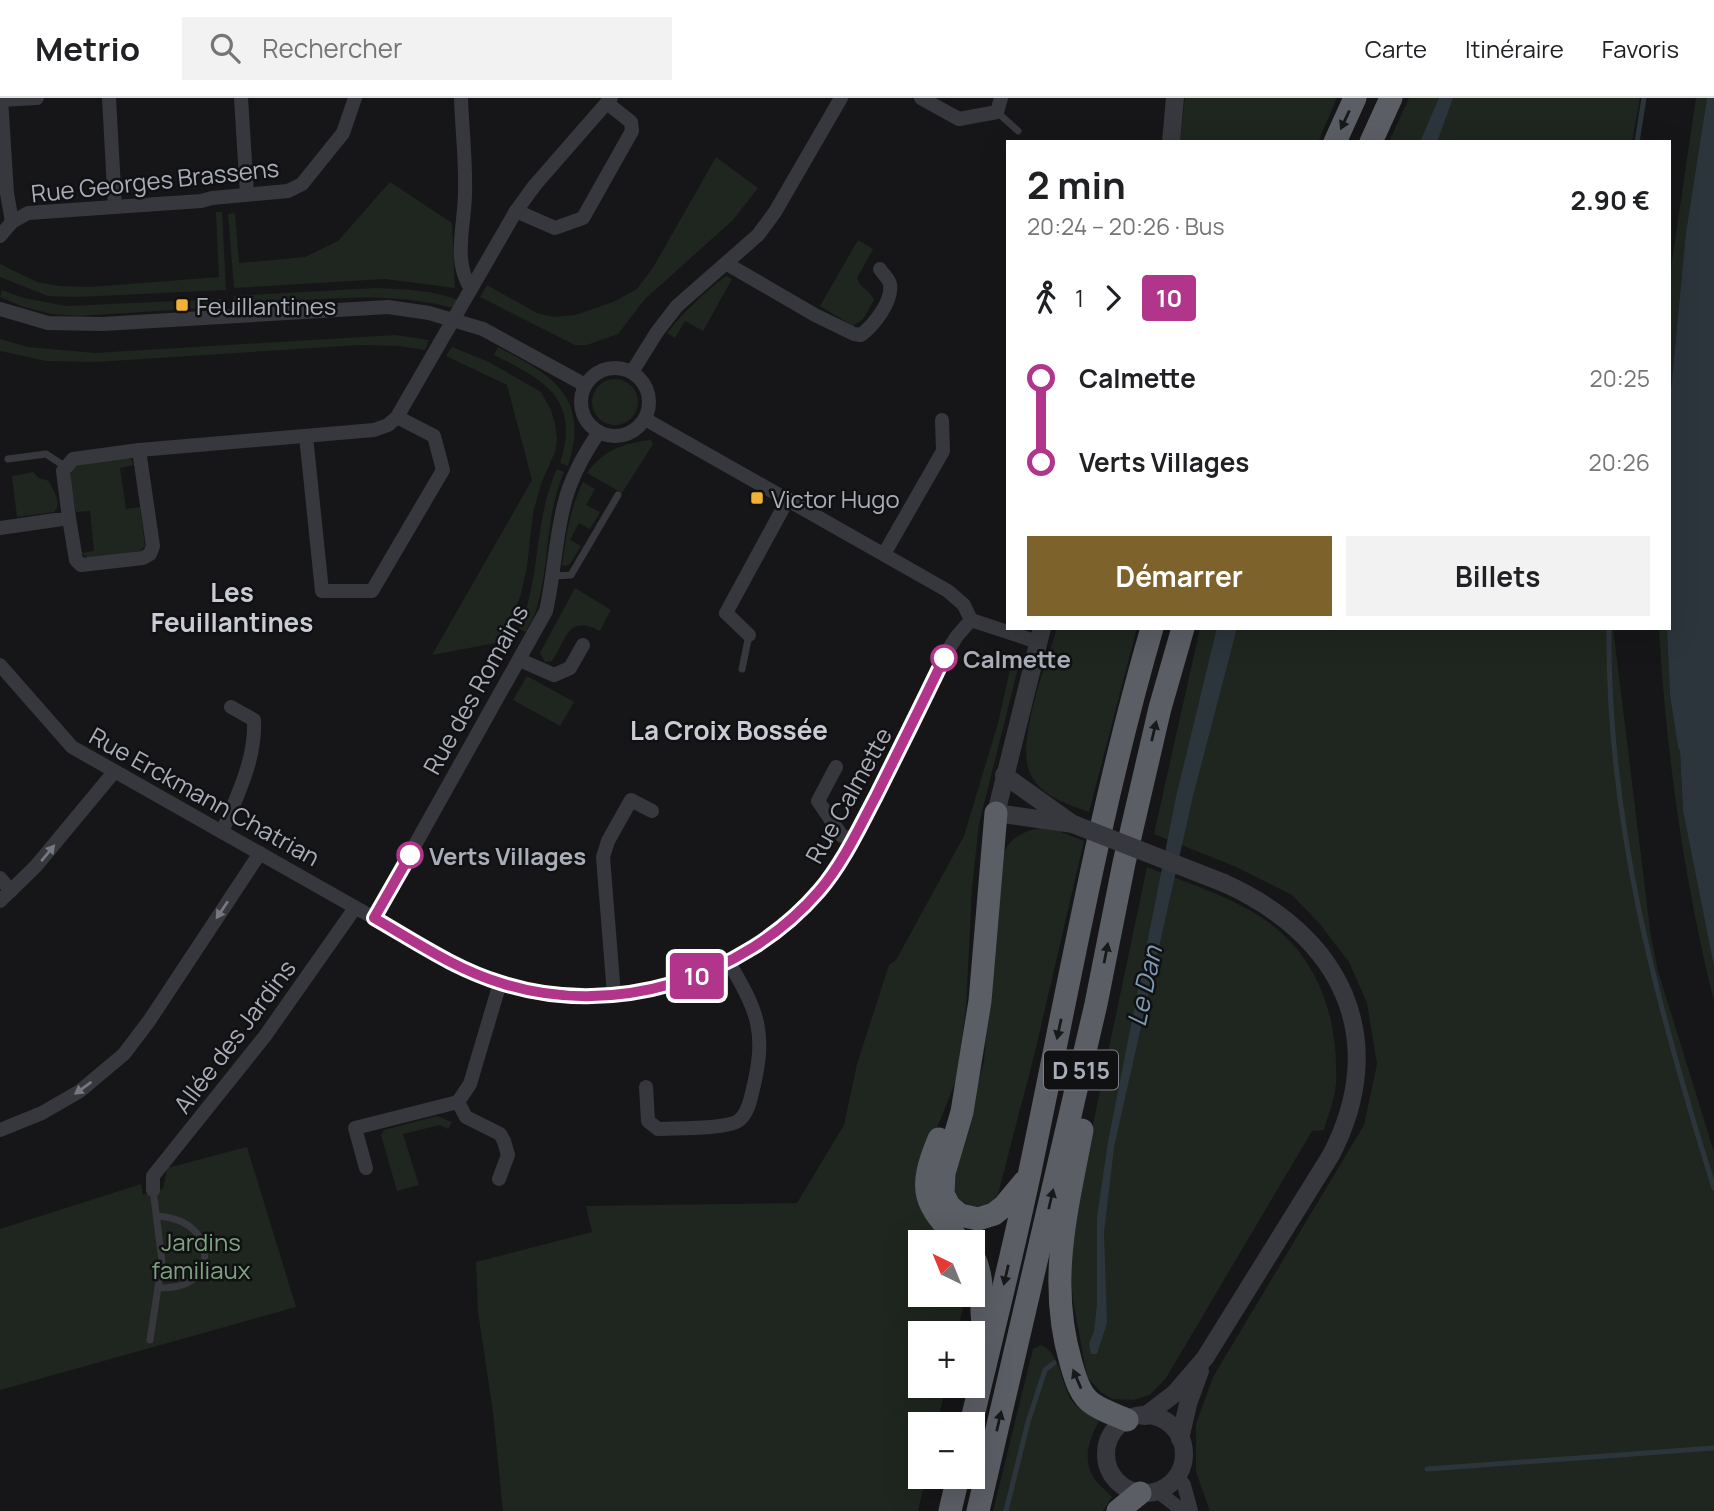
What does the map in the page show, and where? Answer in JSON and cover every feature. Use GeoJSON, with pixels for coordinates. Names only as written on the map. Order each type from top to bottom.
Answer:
{"type":"FeatureCollection","features":[{"type":"Feature","properties":{"kind":"highway"},"geometry":{"type":"LineString","coordinates":[[1336,140],[1355,98]]}},
{"type":"Feature","properties":{"kind":"highway"},"geometry":{"type":"LineString","coordinates":[[1372,140],[1391,98]]}},
{"type":"Feature","properties":{"kind":"highway","name":"D 515"},"geometry":{"type":"LineString","coordinates":[[974,1412],[1029,1175],[1095,855],[1133,693],[1151,630]]}},
{"type":"Feature","properties":{"kind":"highway","name":"D 515"},"geometry":{"type":"LineString","coordinates":[[978,1511],[1096,1003],[1124,863],[1181,630]]}},
{"type":"Feature","properties":{"kind":"highway"},"geometry":{"type":"LineString","coordinates":[[996,813],[981,1001],[962,1112],[942,1184],[945,1201],[954,1211],[969,1219],[994,1214],[1029,1175]]}},
{"type":"Feature","properties":{"kind":"highway"},"geometry":{"type":"LineString","coordinates":[[1096,1003],[1082,1128],[1060,1251],[1059,1308],[1077,1383],[1091,1404],[1136,1418]]}},
{"type":"Feature","properties":{"kind":"highway"},"geometry":{"type":"LineString","coordinates":[[949,1230],[930,1205],[926,1181],[937,1143],[967,1080]]}},
{"type":"Feature","properties":{"kind":"highway"},"geometry":{"type":"LineString","coordinates":[[982,1307],[981,1323],[988,1351]]}},
{"type":"Feature","properties":{"kind":"highway"},"geometry":{"type":"LineString","coordinates":[[950,1511],[955,1489]]}},
{"type":"Feature","properties":{"kind":"highway"},"geometry":{"type":"LineString","coordinates":[[1118,1511],[1148,1492]]}},
{"type":"Feature","properties":{"kind":"street"},"geometry":{"type":"LineString","coordinates":[[12,222],[7,193],[1,99],[37,98]]}},
{"type":"Feature","properties":{"kind":"street"},"geometry":{"type":"LineString","coordinates":[[109,98],[115,207]]}},
{"type":"Feature","properties":{"kind":"street"},"geometry":{"type":"LineString","coordinates":[[241,98],[247,194]]}},
{"type":"Feature","properties":{"kind":"street","name":"Rue Georges Brassens"},"geometry":{"type":"LineString","coordinates":[[0,236],[12,222],[28,213],[201,201],[288,191],[302,184],[343,133],[355,98]]}},
{"type":"Feature","properties":{"kind":"street"},"geometry":{"type":"LineString","coordinates":[[461,98],[465,193],[460,255],[463,277],[471,289]]}},
{"type":"Feature","properties":{"kind":"street"},"geometry":{"type":"LineString","coordinates":[[632,372],[677,306],[758,235],[775,212],[841,98]]}},
{"type":"Feature","properties":{"kind":"street"},"geometry":{"type":"LineString","coordinates":[[921,98],[959,119],[999,105]]}},
{"type":"Feature","properties":{"kind":"street"},"geometry":{"type":"LineString","coordinates":[[1171,140],[1175,98]]}},
{"type":"Feature","properties":{"kind":"street"},"geometry":{"type":"LineString","coordinates":[[139,450],[153,546],[150,554],[143,558],[81,565],[76,560],[63,471],[72,459],[139,450],[374,430],[388,425],[397,417],[516,211],[535,185],[609,100],[631,122],[632,131],[583,218],[555,228],[516,211]]}},
{"type":"Feature","properties":{"kind":"street"},"geometry":{"type":"LineString","coordinates":[[727,264],[815,315],[861,335],[870,328],[889,296],[890,282],[880,269]]}},
{"type":"Feature","properties":{"kind":"street"},"geometry":{"type":"LineString","coordinates":[[0,309],[48,323],[103,324],[388,307],[429,313],[482,329],[585,385]]}},
{"type":"Feature","properties":{"kind":"street"},"geometry":{"type":"LineString","coordinates":[[617,368],[632,372],[644,384],[648,393],[645,419],[636,429],[624,435],[611,436],[599,432],[588,423],[582,411],[581,398],[585,385],[602,370],[617,368]]}},
{"type":"Feature","properties":{"kind":"street"},"geometry":{"type":"LineString","coordinates":[[306,436],[322,591],[372,592],[443,470],[434,436],[397,417]]}},
{"type":"Feature","properties":{"kind":"street"},"geometry":{"type":"LineString","coordinates":[[645,419],[948,591],[964,605],[971,620],[1006,628]]}},
{"type":"Feature","properties":{"kind":"street"},"geometry":{"type":"LineString","coordinates":[[884,554],[943,451],[942,420]]}},
{"type":"Feature","properties":{"kind":"street","name":"Rue des Romains"},"geometry":{"type":"LineString","coordinates":[[374,918],[546,611],[564,504],[575,473],[599,432]]}},
{"type":"Feature","properties":{"kind":"street"},"geometry":{"type":"LineString","coordinates":[[749,635],[726,613],[788,499]]}},
{"type":"Feature","properties":{"kind":"street"},"geometry":{"type":"LineString","coordinates":[[0,528],[69,518]]}},
{"type":"Feature","properties":{"kind":"street","name":"Rue Calmette"},"geometry":{"type":"LineString","coordinates":[[374,918],[455,966],[500,983],[533,992],[563,996],[614,995],[673,984],[728,961],[767,938],[801,910],[821,889],[853,839],[911,729],[945,655],[971,620]]}},
{"type":"Feature","properties":{"kind":"street"},"geometry":{"type":"LineString","coordinates":[[1017,630],[1040,635],[996,813],[1073,824],[1224,883],[1280,914],[1322,954],[1348,1005],[1356,1039],[1356,1091],[1348,1120],[1331,1155],[1205,1358],[1174,1394],[1114,1431],[1108,1444],[1107,1464],[1111,1474],[1122,1486],[1148,1492],[1183,1511]]}},
{"type":"Feature","properties":{"kind":"street"},"geometry":{"type":"LineString","coordinates":[[520,660],[554,675],[570,668],[583,645]]}},
{"type":"Feature","properties":{"kind":"street","name":"Rue Erckmann Chatrian"},"geometry":{"type":"LineString","coordinates":[[0,664],[72,747],[374,918]]}},
{"type":"Feature","properties":{"kind":"street"},"geometry":{"type":"LineString","coordinates":[[222,832],[240,791],[255,741],[254,720],[231,707]]}},
{"type":"Feature","properties":{"kind":"street"},"geometry":{"type":"LineString","coordinates":[[836,767],[818,802],[842,836],[853,839]]}},
{"type":"Feature","properties":{"kind":"street"},"geometry":{"type":"LineString","coordinates":[[0,878],[5,896],[36,866],[114,772]]}},
{"type":"Feature","properties":{"kind":"street"},"geometry":{"type":"LineString","coordinates":[[1004,775],[1073,824]]}},
{"type":"Feature","properties":{"kind":"street"},"geometry":{"type":"LineString","coordinates":[[614,995],[603,857],[607,841],[631,800],[652,811]]}},
{"type":"Feature","properties":{"kind":"street"},"geometry":{"type":"LineString","coordinates":[[0,1130],[42,1113],[80,1091],[124,1054],[149,1021],[260,853]]}},
{"type":"Feature","properties":{"kind":"street","name":"Allée des Jardins"},"geometry":{"type":"LineString","coordinates":[[153,1191],[153,1176],[264,1036],[355,908]]}},
{"type":"Feature","properties":{"kind":"street"},"geometry":{"type":"LineString","coordinates":[[646,1087],[648,1121],[658,1129],[733,1123],[744,1116],[757,1074],[761,1036],[755,1013],[728,961]]}},
{"type":"Feature","properties":{"kind":"street"},"geometry":{"type":"LineString","coordinates":[[366,1168],[355,1128],[458,1102],[470,1084],[500,983]]}},
{"type":"Feature","properties":{"kind":"street"},"geometry":{"type":"LineString","coordinates":[[458,1102],[466,1117],[499,1134],[505,1141],[508,1155],[499,1178]]}},
{"type":"Feature","properties":{"kind":"street"},"geometry":{"type":"LineString","coordinates":[[1180,1439],[1188,1404],[1205,1358]]}},
{"type":"Feature","properties":{"kind":"street"},"geometry":{"type":"LineString","coordinates":[[1136,1418],[1165,1422],[1180,1439],[1184,1454],[1177,1476],[1168,1486],[1148,1492]]}},
{"type":"Feature","properties":{"kind":"street"},"geometry":{"type":"LineString","coordinates":[[1177,1476],[1184,1485],[1191,1511]]}},
{"type":"Feature","properties":{"kind":"lane"},"geometry":{"type":"LineString","coordinates":[[999,105],[1018,131]]}},
{"type":"Feature","properties":{"kind":"lane"},"geometry":{"type":"LineString","coordinates":[[8,459],[46,454],[66,467]]}},
{"type":"Feature","properties":{"kind":"lane"},"geometry":{"type":"LineString","coordinates":[[554,576],[571,575],[618,495]]}},
{"type":"Feature","properties":{"kind":"lane"},"geometry":{"type":"LineString","coordinates":[[742,669],[749,635]]}},
{"type":"Feature","properties":{"kind":"lane"},"geometry":{"type":"LineString","coordinates":[[150,1340],[162,1261],[153,1191]]}},
{"type":"Feature","properties":{"kind":"lane"},"geometry":{"type":"LineString","coordinates":[[158,1216],[187,1224],[199,1236],[205,1251],[202,1268],[189,1282],[176,1287],[158,1288]]}},
{"type":"Feature","properties":{"kind":"green space"},"geometry":{"type":"Polygon","coordinates":[[[1185,98],[1337,98],[1319,140],[1180,140],[1185,98]]]}},
{"type":"Feature","properties":{"kind":"green space"},"geometry":{"type":"Polygon","coordinates":[[[1409,98],[1640,98],[1632,140],[1390,140],[1409,98]]]}},
{"type":"Feature","properties":{"kind":"green space"},"geometry":{"type":"Polygon","coordinates":[[[1696,98],[1707,98],[1686,232],[1671,390],[1671,267],[1696,98]]]}},
{"type":"Feature","properties":{"kind":"green space"},"geometry":{"type":"Polygon","coordinates":[[[716,157],[758,188],[733,220],[645,299],[618,334],[587,345],[575,345],[480,297],[487,285],[537,313],[554,317],[575,315],[613,302],[637,289],[654,266],[716,157]]]}},
{"type":"Feature","properties":{"kind":"green space"},"geometry":{"type":"Polygon","coordinates":[[[390,182],[452,223],[455,288],[385,279],[234,288],[228,214],[235,213],[239,263],[305,257],[338,241],[390,182]]]}},
{"type":"Feature","properties":{"kind":"green space"},"geometry":{"type":"Polygon","coordinates":[[[216,212],[222,212],[226,290],[48,296],[0,277],[0,264],[37,282],[59,286],[90,287],[219,277],[216,212]]]}},
{"type":"Feature","properties":{"kind":"green space"},"geometry":{"type":"Polygon","coordinates":[[[858,240],[873,249],[857,278],[874,300],[863,319],[853,326],[820,306],[858,240]]]}},
{"type":"Feature","properties":{"kind":"green space"},"geometry":{"type":"Polygon","coordinates":[[[726,276],[732,279],[703,331],[685,321],[675,338],[667,333],[695,303],[726,276]]]}},
{"type":"Feature","properties":{"kind":"green space"},"geometry":{"type":"Polygon","coordinates":[[[376,288],[428,292],[458,300],[453,307],[369,297],[234,306],[234,296],[376,288]]]}},
{"type":"Feature","properties":{"kind":"green space"},"geometry":{"type":"Polygon","coordinates":[[[2,290],[24,298],[66,306],[222,299],[222,307],[78,316],[51,314],[0,297],[2,290]]]}},
{"type":"Feature","properties":{"kind":"green space"},"geometry":{"type":"Polygon","coordinates":[[[395,335],[429,340],[425,350],[360,345],[96,362],[46,361],[0,351],[0,339],[28,347],[95,353],[395,335]]]}},
{"type":"Feature","properties":{"kind":"green space"},"geometry":{"type":"Polygon","coordinates":[[[452,347],[489,362],[541,392],[551,410],[557,440],[533,513],[521,594],[506,632],[516,639],[432,655],[532,480],[507,385],[446,356],[452,347]]]}},
{"type":"Feature","properties":{"kind":"green space"},"geometry":{"type":"Polygon","coordinates":[[[498,347],[535,368],[562,391],[570,405],[574,422],[574,442],[568,466],[560,463],[566,423],[562,407],[554,394],[542,383],[494,355],[498,347]]]}},
{"type":"Feature","properties":{"kind":"green space"},"geometry":{"type":"Polygon","coordinates":[[[615,379],[632,385],[638,402],[632,419],[615,425],[598,419],[592,402],[598,385],[615,379]]]}},
{"type":"Feature","properties":{"kind":"green space"},"geometry":{"type":"Polygon","coordinates":[[[651,440],[653,444],[622,493],[587,473],[607,453],[632,443],[651,440]]]}},
{"type":"Feature","properties":{"kind":"green space"},"geometry":{"type":"Polygon","coordinates":[[[122,457],[131,459],[134,465],[120,468],[126,509],[140,507],[145,546],[140,551],[90,559],[81,553],[94,551],[90,511],[76,512],[70,478],[72,469],[78,464],[122,457]]]}},
{"type":"Feature","properties":{"kind":"green space"},"geometry":{"type":"Polygon","coordinates":[[[557,469],[564,472],[554,505],[541,590],[526,632],[519,629],[531,589],[544,508],[557,469]]]}},
{"type":"Feature","properties":{"kind":"green space"},"geometry":{"type":"Polygon","coordinates":[[[33,472],[39,478],[49,481],[56,497],[57,508],[54,512],[17,517],[12,476],[33,472]]]}},
{"type":"Feature","properties":{"kind":"green space"},"geometry":{"type":"Polygon","coordinates":[[[583,482],[595,489],[586,505],[600,512],[590,529],[579,523],[570,540],[581,546],[570,564],[565,566],[562,565],[569,522],[583,482]]]}},
{"type":"Feature","properties":{"kind":"green space"},"geometry":{"type":"Polygon","coordinates":[[[575,588],[611,610],[600,631],[589,627],[575,627],[552,661],[545,662],[540,653],[575,588]]]}},
{"type":"Feature","properties":{"kind":"green space"},"geometry":{"type":"Polygon","coordinates":[[[1056,630],[1136,630],[1089,812],[1048,794],[1031,775],[1026,744],[1040,681],[1056,630]]]}},
{"type":"Feature","properties":{"kind":"green space"},"geometry":{"type":"Polygon","coordinates":[[[1200,630],[1613,630],[1651,937],[1658,971],[1714,1152],[1714,1511],[1210,1511],[1196,1472],[1196,1424],[1213,1377],[1364,1125],[1377,1064],[1367,1003],[1349,962],[1319,923],[1292,895],[1234,866],[1154,834],[1200,630]]]}},
{"type":"Feature","properties":{"kind":"green space"},"geometry":{"type":"Polygon","coordinates":[[[1659,630],[1667,630],[1670,696],[1680,751],[1683,811],[1714,967],[1714,1002],[1685,863],[1666,722],[1659,630]]]}},
{"type":"Feature","properties":{"kind":"green space"},"geometry":{"type":"Polygon","coordinates":[[[1012,661],[1019,664],[979,824],[972,888],[966,1008],[957,1078],[935,1133],[951,1230],[908,1230],[908,1307],[963,1307],[960,1321],[908,1321],[908,1398],[943,1398],[940,1412],[908,1412],[908,1489],[923,1489],[918,1511],[503,1511],[493,1412],[478,1312],[476,1262],[592,1232],[586,1206],[797,1203],[844,1125],[857,1064],[889,965],[896,960],[964,836],[998,723],[1012,661]]]}},
{"type":"Feature","properties":{"kind":"green space"},"geometry":{"type":"Polygon","coordinates":[[[527,676],[574,702],[560,726],[513,700],[527,676]]]}},
{"type":"Feature","properties":{"kind":"green space"},"geometry":{"type":"Polygon","coordinates":[[[1042,828],[1056,830],[1084,841],[1035,1052],[998,1194],[990,1203],[972,1208],[957,1198],[953,1187],[984,1061],[1002,856],[1018,836],[1042,828]]]}},
{"type":"Feature","properties":{"kind":"green space"},"geometry":{"type":"Polygon","coordinates":[[[1147,867],[1238,904],[1273,926],[1292,943],[1319,984],[1327,1007],[1333,1031],[1336,1083],[1324,1130],[1312,1131],[1166,1378],[1150,1395],[1133,1400],[1112,1399],[1087,1377],[1073,1300],[1070,1264],[1076,1205],[1147,867]]]}},
{"type":"Feature","properties":{"kind":"green space"},"geometry":{"type":"Polygon","coordinates":[[[437,1116],[452,1122],[448,1129],[440,1125],[403,1134],[419,1185],[397,1191],[381,1135],[384,1130],[437,1116]]]}},
{"type":"Feature","properties":{"kind":"green space","name":"Jardins familiaux"},"geometry":{"type":"Polygon","coordinates":[[[247,1147],[296,1307],[0,1390],[0,1229],[141,1184],[143,1195],[163,1189],[167,1168],[247,1147]]]}},
{"type":"Feature","properties":{"kind":"green space"},"geometry":{"type":"Polygon","coordinates":[[[1041,1345],[1048,1349],[1057,1362],[1072,1401],[1099,1421],[1092,1436],[1088,1458],[1091,1473],[1112,1497],[1103,1511],[993,1511],[1033,1349],[1041,1345]]]}},
{"type":"Feature","properties":{"kind":"water"},"geometry":{"type":"Polygon","coordinates":[[[1439,98],[1453,98],[1438,140],[1421,140],[1439,98]]]}},
{"type":"Feature","properties":{"kind":"water"},"geometry":{"type":"Polygon","coordinates":[[[1707,98],[1714,98],[1714,967],[1683,811],[1680,751],[1670,696],[1667,630],[1671,630],[1671,390],[1686,232],[1707,98]]]}},
{"type":"Feature","properties":{"kind":"water"},"geometry":{"type":"Polygon","coordinates":[[[1217,630],[1236,630],[1193,796],[1114,1147],[1104,1233],[1107,1323],[1097,1354],[1091,1354],[1089,1343],[1094,1332],[1097,1304],[1097,1217],[1108,1142],[1176,797],[1217,630]]]}},
{"type":"Feature","properties":{"kind":"waterway"},"geometry":{"type":"LineString","coordinates":[[1637,140],[1644,98]]}},
{"type":"Feature","properties":{"kind":"waterway"},"geometry":{"type":"LineString","coordinates":[[1609,630],[1617,771],[1639,912],[1673,1051],[1714,1188]]}},
{"type":"Feature","properties":{"kind":"waterway","name":"Le Dan"},"geometry":{"type":"LineString","coordinates":[[1006,1511],[1028,1422],[1045,1370],[1054,1363]]}},
{"type":"Feature","properties":{"kind":"waterway"},"geometry":{"type":"LineString","coordinates":[[1427,1469],[1714,1448]]}},
{"type":"Feature","properties":{"kind":"bus line","name":"10"},"geometry":{"type":"LineString","coordinates":[[410,855],[374,918],[455,966],[516,988],[563,996],[614,995],[648,990],[698,976],[767,938],[788,923],[821,889],[853,839],[911,729],[944,658]]}},
{"type":"Feature","properties":{"kind":"place","name":"Feuillantines"},"geometry":{"type":"Point","coordinates":[182,305]}},
{"type":"Feature","properties":{"kind":"place","name":"Victor Hugo"},"geometry":{"type":"Point","coordinates":[757,498]}},
{"type":"Feature","properties":{"kind":"place","name":"Calmette"},"geometry":{"type":"Point","coordinates":[944,658]}},
{"type":"Feature","properties":{"kind":"place","name":"Verts Villages"},"geometry":{"type":"Point","coordinates":[410,855]}},
{"type":"Feature","properties":{"kind":"district","name":"Les Feuillantines"},"geometry":{"type":"Point","coordinates":[232,607]}},
{"type":"Feature","properties":{"kind":"district","name":"La Croix Bossée"},"geometry":{"type":"Point","coordinates":[729,730]}}]}
